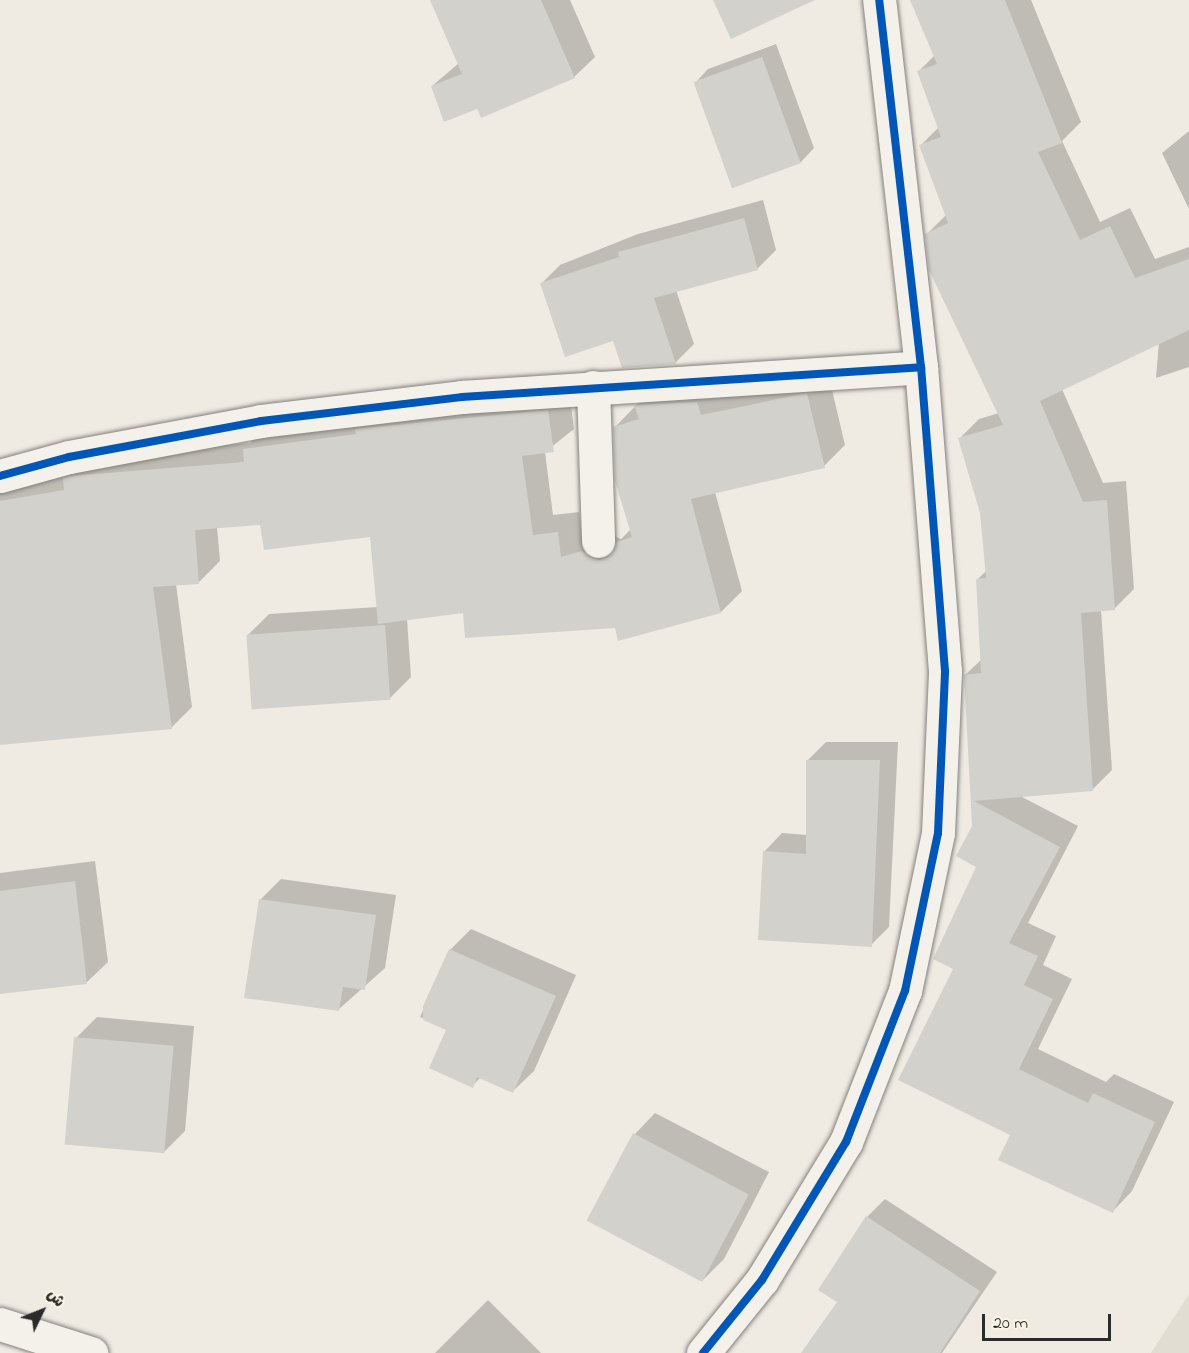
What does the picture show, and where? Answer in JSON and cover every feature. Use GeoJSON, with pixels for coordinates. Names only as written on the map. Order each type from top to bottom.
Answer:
{"type":"FeatureCollection","features":[{"type":"Feature","properties":{"kind":"street"},"geometry":{"type":"LineString","coordinates":[[703,1353],[762,1280],[846,1142],[901,1002],[925,913],[945,752],[945,671],[921,366],[879,0]]}},
{"type":"Feature","properties":{"kind":"street"},"geometry":{"type":"LineString","coordinates":[[0,476],[69,457],[261,421],[593,387],[921,366]]}},
{"type":"Feature","properties":{"kind":"street"},"geometry":{"type":"LineString","coordinates":[[593,387],[598,542]]}},
{"type":"Feature","properties":{"kind":"street"},"geometry":{"type":"LineString","coordinates":[[0,1324],[91,1353]]}},
{"type":"Feature","properties":{"kind":"shaded area"},"geometry":{"type":"Polygon","coordinates":[[[1189,1294],[1189,1353],[1151,1353],[1189,1294]]]}},
{"type":"Feature","properties":{"kind":"building"},"geometry":{"type":"Polygon","coordinates":[[[430,0],[541,0],[575,78],[481,118],[477,109],[444,122],[431,86],[462,74],[430,0]]]}},
{"type":"Feature","properties":{"kind":"building"},"geometry":{"type":"Polygon","coordinates":[[[713,0],[815,0],[731,39],[713,0]]]}},
{"type":"Feature","properties":{"kind":"building"},"geometry":{"type":"Polygon","coordinates":[[[910,0],[1005,0],[1062,143],[1038,152],[1080,240],[1110,226],[1135,278],[1189,259],[1189,330],[1040,401],[1083,502],[1107,500],[1115,610],[1081,613],[1093,791],[974,801],[1060,847],[1009,943],[1038,956],[1024,985],[1053,999],[1019,1069],[1088,1103],[1093,1093],[1155,1122],[1113,1213],[998,1160],[1010,1135],[898,1080],[953,969],[933,959],[976,867],[956,856],[972,826],[964,675],[981,673],[976,579],[986,578],[980,513],[958,438],[1003,425],[929,270],[925,234],[948,223],[919,145],[941,137],[917,71],[937,64],[910,0]]]}},
{"type":"Feature","properties":{"kind":"building"},"geometry":{"type":"Polygon","coordinates":[[[762,57],[801,163],[732,188],[693,82],[762,57]]]}},
{"type":"Feature","properties":{"kind":"building"},"geometry":{"type":"Polygon","coordinates":[[[744,218],[758,270],[654,298],[676,364],[622,368],[613,341],[565,357],[540,283],[619,257],[618,252],[744,218]]]}},
{"type":"Feature","properties":{"kind":"building"},"geometry":{"type":"Polygon","coordinates":[[[807,393],[825,468],[691,499],[721,613],[618,641],[615,628],[465,638],[463,613],[378,624],[370,537],[264,550],[260,525],[195,530],[199,584],[153,587],[172,729],[0,745],[0,501],[64,490],[63,478],[70,476],[244,462],[243,449],[356,434],[355,429],[548,410],[554,452],[522,456],[533,535],[558,532],[561,557],[582,551],[599,560],[608,557],[617,542],[632,537],[615,481],[613,427],[639,419],[634,405],[697,402],[701,415],[807,393]]]}},
{"type":"Feature","properties":{"kind":"building"},"geometry":{"type":"Polygon","coordinates":[[[385,625],[390,700],[252,710],[246,635],[385,625]]]}},
{"type":"Feature","properties":{"kind":"building"},"geometry":{"type":"Polygon","coordinates":[[[806,760],[880,760],[872,947],[758,940],[763,851],[806,854],[806,760]]]}},
{"type":"Feature","properties":{"kind":"building"},"geometry":{"type":"Polygon","coordinates":[[[75,881],[87,984],[0,994],[0,891],[75,881]]]}},
{"type":"Feature","properties":{"kind":"building"},"geometry":{"type":"Polygon","coordinates":[[[259,899],[376,915],[365,990],[343,987],[339,1011],[244,998],[259,899]]]}},
{"type":"Feature","properties":{"kind":"building"},"geometry":{"type":"Polygon","coordinates":[[[449,949],[556,996],[513,1093],[477,1077],[473,1088],[429,1068],[446,1030],[423,1020],[423,1006],[449,949]]]}},
{"type":"Feature","properties":{"kind":"building"},"geometry":{"type":"Polygon","coordinates":[[[74,1037],[174,1046],[164,1153],[65,1145],[74,1037]]]}},
{"type":"Feature","properties":{"kind":"building"},"geometry":{"type":"Polygon","coordinates":[[[633,1133],[749,1195],[702,1282],[587,1220],[633,1133]]]}},
{"type":"Feature","properties":{"kind":"building"},"geometry":{"type":"Polygon","coordinates":[[[866,1216],[980,1291],[940,1353],[801,1353],[837,1302],[818,1290],[866,1216]]]}},
{"type":"Feature","properties":{"kind":"cycle path"},"geometry":{"type":"LineString","coordinates":[[703,1353],[762,1280],[846,1142],[905,991],[938,833],[945,671],[921,367],[879,0]]}},
{"type":"Feature","properties":{"kind":"cycle path"},"geometry":{"type":"LineString","coordinates":[[0,476],[69,457],[261,421],[462,397],[921,367]]}}]}
